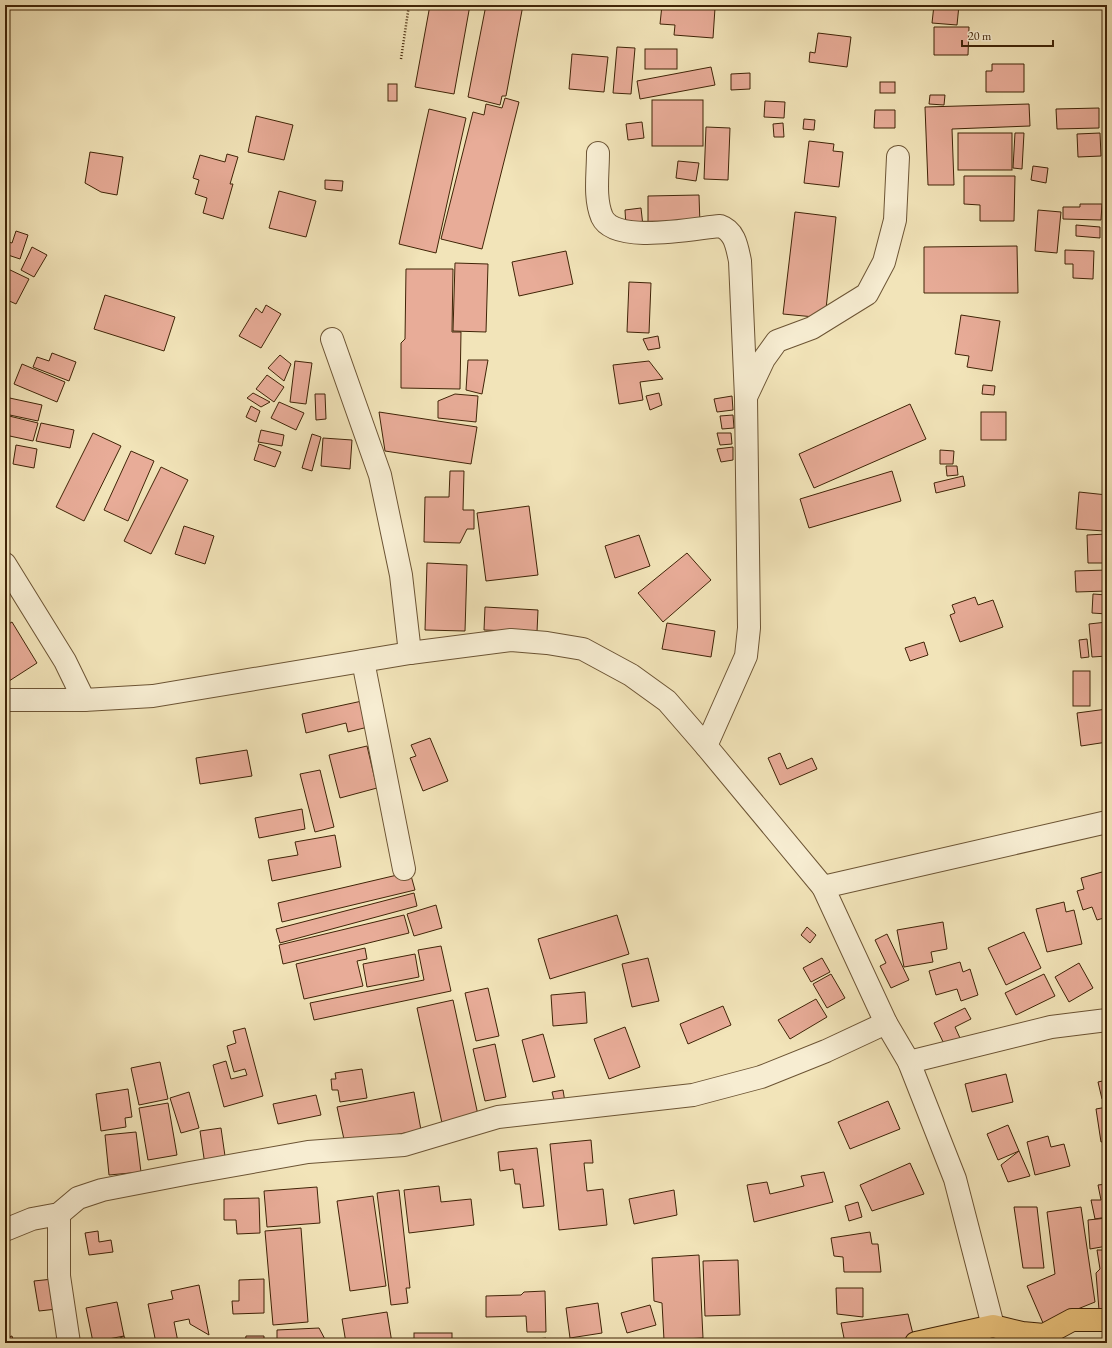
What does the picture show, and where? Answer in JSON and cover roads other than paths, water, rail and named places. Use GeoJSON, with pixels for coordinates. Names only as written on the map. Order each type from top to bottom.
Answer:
{"type":"FeatureCollection","features":[{"type":"Feature","properties":{"kind":"main road"},"geometry":{"type":"LineString","coordinates":[[916,1343],[992,1326],[1022,1334],[1044,1335],[1072,1320],[1107,1320]]}},
{"type":"Feature","properties":{"kind":"street"},"geometry":{"type":"LineString","coordinates":[[598,153],[598,204],[603,219],[614,229],[637,233],[658,233],[720,226],[726,228],[733,236],[740,261],[746,398],[749,628],[746,656],[706,746]]}},
{"type":"Feature","properties":{"kind":"street"},"geometry":{"type":"LineString","coordinates":[[746,398],[764,359],[777,341],[812,328],[867,294],[884,262],[895,220],[898,157]]}},
{"type":"Feature","properties":{"kind":"street"},"geometry":{"type":"LineString","coordinates":[[332,339],[380,475],[401,575],[410,653]]}},
{"type":"Feature","properties":{"kind":"street"},"geometry":{"type":"LineString","coordinates":[[5,564],[65,661],[84,700]]}},
{"type":"Feature","properties":{"kind":"street"},"geometry":{"type":"LineString","coordinates":[[5,700],[84,700],[153,696],[410,653],[512,640],[547,643],[583,649],[631,675],[667,701],[822,887],[886,1023],[909,1062],[956,1179],[992,1326]]}},
{"type":"Feature","properties":{"kind":"street"},"geometry":{"type":"LineString","coordinates":[[363,661],[404,869]]}},
{"type":"Feature","properties":{"kind":"street"},"geometry":{"type":"LineString","coordinates":[[822,887],[1107,822]]}},
{"type":"Feature","properties":{"kind":"street"},"geometry":{"type":"LineString","coordinates":[[909,1062],[1051,1027],[1107,1020]]}},
{"type":"Feature","properties":{"kind":"street"},"geometry":{"type":"LineString","coordinates":[[5,1230],[32,1219],[59,1214],[78,1198],[102,1190],[308,1152],[404,1145],[498,1117],[693,1094],[761,1077],[826,1051],[886,1023]]}},
{"type":"Feature","properties":{"kind":"street"},"geometry":{"type":"LineString","coordinates":[[59,1214],[59,1276],[69,1343]]}}]}
